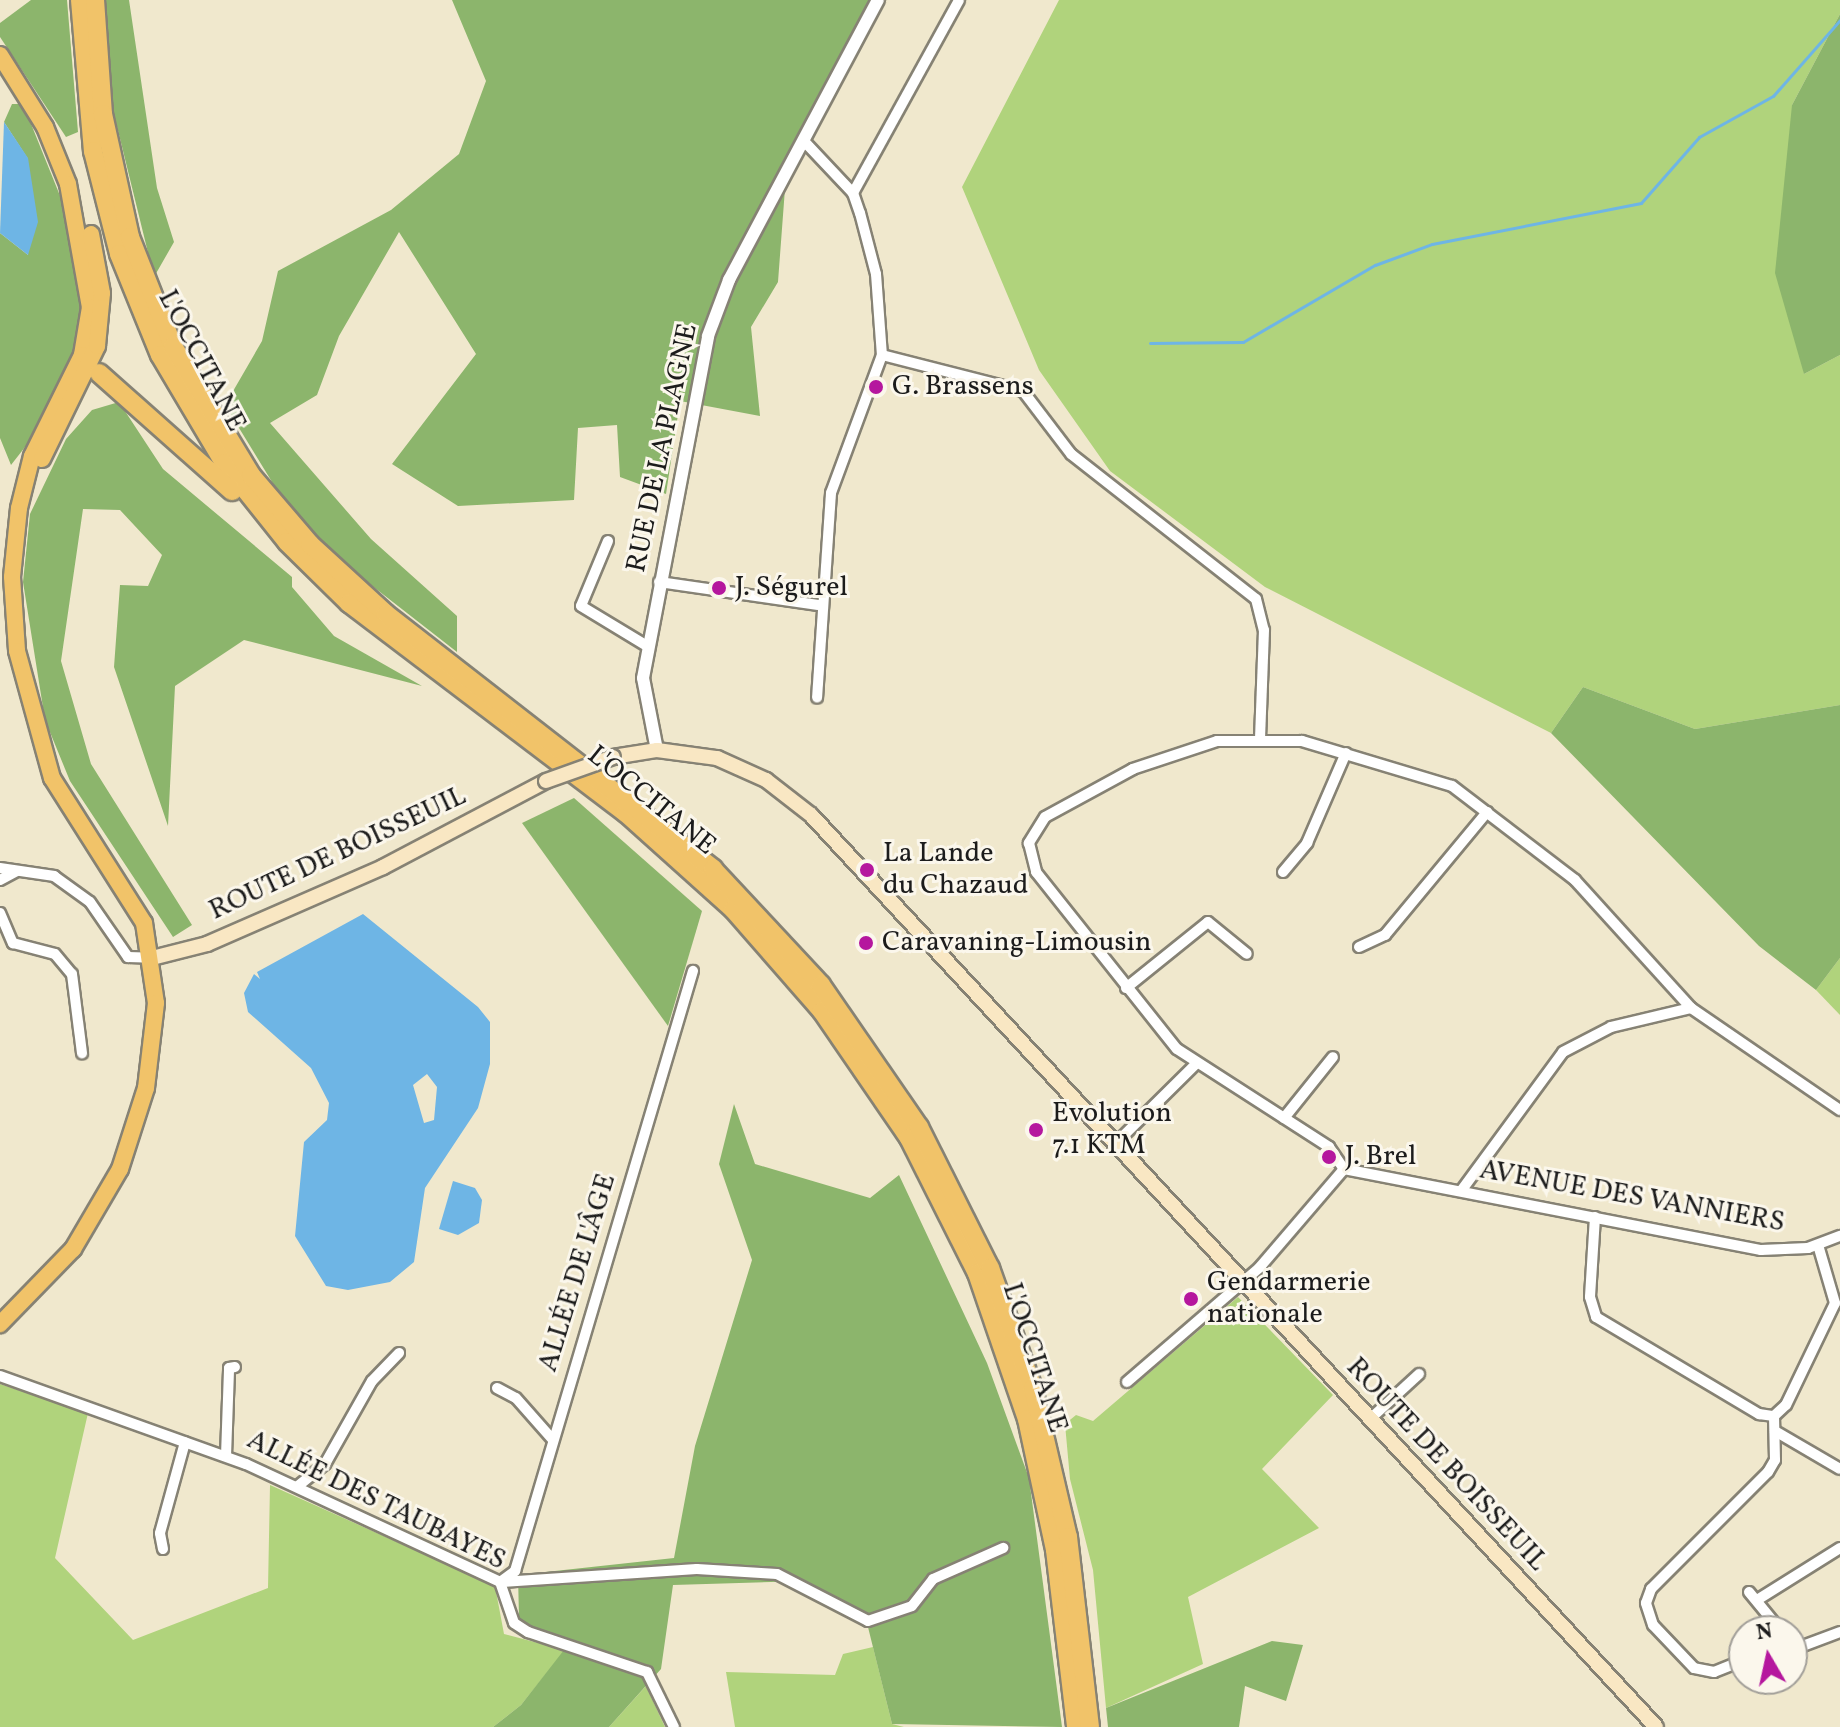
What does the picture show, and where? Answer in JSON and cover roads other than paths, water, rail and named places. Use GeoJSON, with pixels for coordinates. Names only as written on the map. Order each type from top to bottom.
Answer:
{"type":"FeatureCollection","features":[{"type":"Feature","properties":{"kind":"highway","name":"L'OCCITANE"},"geometry":{"type":"LineString","coordinates":[[80,0],[93,151],[130,285],[194,417],[287,542],[349,603],[700,877],[805,989],[888,1104],[965,1247],[1020,1396],[1055,1550],[1076,1727]]}},
{"type":"Feature","properties":{"kind":"highway","name":"L'OCCITANE"},"geometry":{"type":"LineString","coordinates":[[95,0],[103,114],[139,266],[191,381],[251,475],[310,544],[386,614],[713,869],[821,985],[919,1127],[990,1268],[1039,1407],[1068,1537],[1090,1727]]}},
{"type":"Feature","properties":{"kind":"highway"},"geometry":{"type":"LineString","coordinates":[[91,364],[114,387],[193,449],[287,542]]}},
{"type":"Feature","properties":{"kind":"highway"},"geometry":{"type":"LineString","coordinates":[[93,392],[114,387]]}},
{"type":"Feature","properties":{"kind":"main road"},"geometry":{"type":"LineString","coordinates":[[0,45],[65,152],[88,240],[91,364],[19,508]]}},
{"type":"Feature","properties":{"kind":"main road"},"geometry":{"type":"LineString","coordinates":[[0,55],[45,127],[88,240]]}},
{"type":"Feature","properties":{"kind":"main road"},"geometry":{"type":"LineString","coordinates":[[0,1324],[73,1249],[120,1169],[151,1065],[152,958],[137,910],[65,803],[32,726],[13,606],[19,508],[32,456],[91,364]]}},
{"type":"Feature","properties":{"kind":"main road"},"geometry":{"type":"LineString","coordinates":[[70,411],[93,392]]}},
{"type":"Feature","properties":{"kind":"main road","name":"ROUTE DE BOISSEUIL"},"geometry":{"type":"LineString","coordinates":[[152,958],[207,944],[383,867],[546,781],[613,757],[657,750],[748,770],[811,815],[1112,1147],[1656,1727]]}},
{"type":"Feature","properties":{"kind":"street","name":"RUE DE LA PLAGNE"},"geometry":{"type":"LineString","coordinates":[[657,750],[643,691],[647,646],[708,336],[729,280],[878,0]]}},
{"type":"Feature","properties":{"kind":"street"},"geometry":{"type":"LineString","coordinates":[[853,193],[959,0]]}},
{"type":"Feature","properties":{"kind":"street"},"geometry":{"type":"LineString","coordinates":[[803,140],[853,193],[876,274],[882,355],[831,493],[818,605],[817,698]]}},
{"type":"Feature","properties":{"kind":"street"},"geometry":{"type":"LineString","coordinates":[[882,355],[1023,391],[1071,454],[1256,599],[1264,630],[1260,737]]}},
{"type":"Feature","properties":{"kind":"street"},"geometry":{"type":"LineString","coordinates":[[608,541],[581,606],[647,646]]}},
{"type":"Feature","properties":{"kind":"street"},"geometry":{"type":"LineString","coordinates":[[659,582],[818,605]]}},
{"type":"Feature","properties":{"kind":"street"},"geometry":{"type":"LineString","coordinates":[[1127,1382],[1241,1284],[1344,1169],[1329,1147],[1197,1063],[1126,988],[1036,872],[1034,829],[1045,817],[1177,750],[1260,737],[1346,753],[1452,786],[1575,880],[1691,1008],[1840,1110]]}},
{"type":"Feature","properties":{"kind":"street"},"geometry":{"type":"LineString","coordinates":[[1283,872],[1307,843],[1346,753]]}},
{"type":"Feature","properties":{"kind":"street"},"geometry":{"type":"LineString","coordinates":[[1359,947],[1385,935],[1487,812]]}},
{"type":"Feature","properties":{"kind":"street"},"geometry":{"type":"LineString","coordinates":[[0,868],[54,876],[90,902],[128,957],[152,958]]}},
{"type":"Feature","properties":{"kind":"street"},"geometry":{"type":"LineString","coordinates":[[0,880],[19,871]]}},
{"type":"Feature","properties":{"kind":"street"},"geometry":{"type":"LineString","coordinates":[[0,913],[13,943],[55,954],[72,974],[82,1053]]}},
{"type":"Feature","properties":{"kind":"street"},"geometry":{"type":"LineString","coordinates":[[1126,988],[1208,922],[1247,954]]}},
{"type":"Feature","properties":{"kind":"street","name":"ALLÉE DE L'ÂGE"},"geometry":{"type":"LineString","coordinates":[[500,1582],[515,1571],[693,971]]}},
{"type":"Feature","properties":{"kind":"street"},"geometry":{"type":"LineString","coordinates":[[1461,1191],[1563,1052],[1611,1027],[1691,1008]]}},
{"type":"Feature","properties":{"kind":"street"},"geometry":{"type":"LineString","coordinates":[[1284,1118],[1333,1057]]}},
{"type":"Feature","properties":{"kind":"street"},"geometry":{"type":"LineString","coordinates":[[1112,1147],[1197,1063]]}},
{"type":"Feature","properties":{"kind":"street","name":"AVENUE DES VANNIERS"},"geometry":{"type":"LineString","coordinates":[[1344,1169],[1761,1250],[1818,1245],[1840,1236]]}},
{"type":"Feature","properties":{"kind":"street"},"geometry":{"type":"LineString","coordinates":[[1595,1217],[1590,1297],[1596,1317],[1704,1384],[1774,1416]]}},
{"type":"Feature","properties":{"kind":"street"},"geometry":{"type":"LineString","coordinates":[[1774,1416],[1786,1405],[1838,1304],[1818,1245]]}},
{"type":"Feature","properties":{"kind":"street"},"geometry":{"type":"LineString","coordinates":[[298,1486],[325,1464],[372,1381],[399,1353]]}},
{"type":"Feature","properties":{"kind":"street"},"geometry":{"type":"LineString","coordinates":[[226,1456],[229,1368],[235,1367]]}},
{"type":"Feature","properties":{"kind":"street"},"geometry":{"type":"LineString","coordinates":[[1369,1420],[1419,1374]]}},
{"type":"Feature","properties":{"kind":"street","name":"ALLÉE DES TAUBAYES"},"geometry":{"type":"LineString","coordinates":[[0,1376],[226,1456],[298,1486],[500,1582],[514,1623],[528,1632],[647,1672],[674,1727]]}},
{"type":"Feature","properties":{"kind":"street"},"geometry":{"type":"LineString","coordinates":[[497,1388],[516,1398],[553,1440]]}},
{"type":"Feature","properties":{"kind":"street"},"geometry":{"type":"LineString","coordinates":[[1728,1666],[1714,1672],[1694,1668],[1653,1625],[1646,1603],[1651,1589],[1768,1472],[1775,1431],[1774,1416]]}},
{"type":"Feature","properties":{"kind":"street"},"geometry":{"type":"LineString","coordinates":[[1775,1431],[1840,1469]]}},
{"type":"Feature","properties":{"kind":"street"},"geometry":{"type":"LineString","coordinates":[[163,1549],[160,1533],[185,1442]]}},
{"type":"Feature","properties":{"kind":"street"},"geometry":{"type":"LineString","coordinates":[[500,1582],[697,1569],[777,1574],[868,1621],[912,1606],[933,1579],[1003,1548]]}},
{"type":"Feature","properties":{"kind":"street"},"geometry":{"type":"LineString","coordinates":[[1768,1615],[1753,1596],[1840,1548]]}},
{"type":"Feature","properties":{"kind":"street"},"geometry":{"type":"LineString","coordinates":[[1808,1644],[1840,1632]]}},
{"type":"Feature","properties":{"kind":"water"},"geometry":{"type":"Polygon","coordinates":[[[4,122],[28,158],[38,222],[28,255],[0,233],[4,122]]]}},
{"type":"Feature","properties":{"kind":"water"},"geometry":{"type":"Polygon","coordinates":[[[363,914],[478,1007],[490,1022],[490,1064],[478,1108],[425,1188],[414,1262],[390,1282],[348,1290],[326,1286],[295,1236],[304,1142],[327,1120],[329,1103],[311,1068],[248,1012],[244,993],[254,974],[260,979],[257,972],[363,914]],[[427,1074],[413,1085],[424,1123],[434,1120],[437,1087],[427,1074]]]}},
{"type":"Feature","properties":{"kind":"water"},"geometry":{"type":"Polygon","coordinates":[[[453,1181],[475,1188],[482,1200],[479,1223],[458,1235],[439,1229],[453,1181]]]}},
{"type":"Feature","properties":{"kind":"waterway"},"geometry":{"type":"LineString","coordinates":[[1150,343],[1243,342],[1375,265],[1432,244],[1641,203],[1699,137],[1773,96],[1840,20]]}},
{"type":"Feature","properties":{"kind":"place","name":"G. Brassens"},"geometry":{"type":"Point","coordinates":[876,387]}},
{"type":"Feature","properties":{"kind":"place","name":"J. Ségurel"},"geometry":{"type":"Point","coordinates":[719,588]}},
{"type":"Feature","properties":{"kind":"place","name":"La Lande du Chazaud"},"geometry":{"type":"Point","coordinates":[867,870]}},
{"type":"Feature","properties":{"kind":"place","name":"Caravaning-Limousin"},"geometry":{"type":"Point","coordinates":[866,943]}},
{"type":"Feature","properties":{"kind":"place","name":"Evolution 7.1 KTM"},"geometry":{"type":"Point","coordinates":[1036,1130]}},
{"type":"Feature","properties":{"kind":"place","name":"J. Brel"},"geometry":{"type":"Point","coordinates":[1329,1157]}},
{"type":"Feature","properties":{"kind":"place","name":"Gendarmerie nationale"},"geometry":{"type":"Point","coordinates":[1191,1299]}}]}
